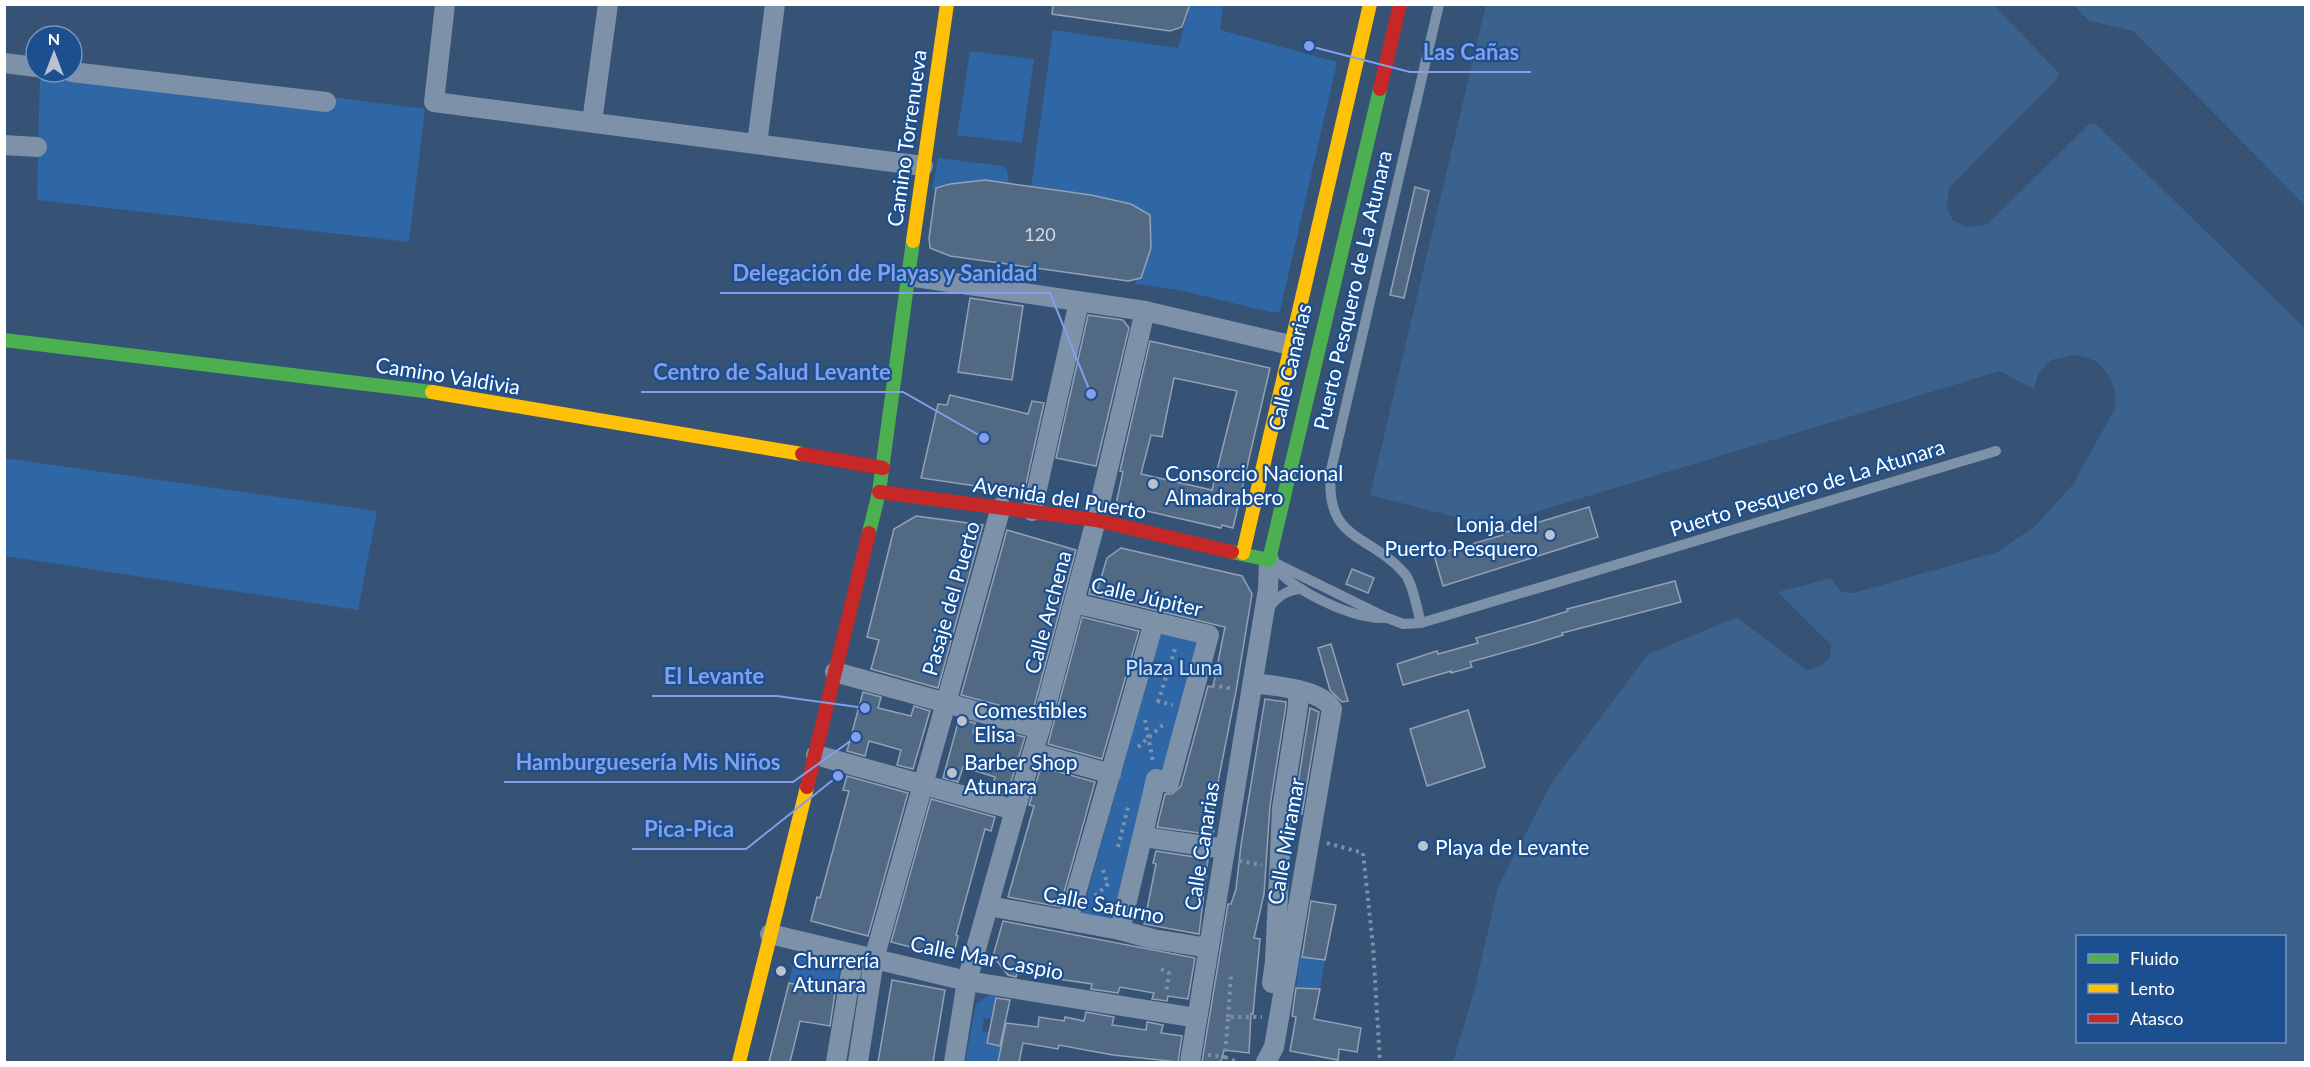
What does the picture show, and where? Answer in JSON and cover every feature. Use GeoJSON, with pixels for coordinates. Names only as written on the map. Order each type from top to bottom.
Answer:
{"type":"FeatureCollection","features":[{"type":"Feature","properties":{"kind":"main road","name":"Camino Torrenueva"},"geometry":{"type":"LineString","coordinates":[[739,1062],[879,492],[947,4]]}},
{"type":"Feature","properties":{"kind":"main road","name":"Calle Canarias"},"geometry":{"type":"LineString","coordinates":[[1243,553],[1370,4]]}},
{"type":"Feature","properties":{"kind":"main road","name":"Calle Canarias"},"geometry":{"type":"LineString","coordinates":[[1269,560],[1400,4]]}},
{"type":"Feature","properties":{"kind":"main road","name":"Camino Valdivia"},"geometry":{"type":"LineString","coordinates":[[4,340],[409,388],[883,468]]}},
{"type":"Feature","properties":{"kind":"main road","name":"Avenida del Puerto"},"geometry":{"type":"LineString","coordinates":[[879,492],[1096,520],[1269,560]]}},
{"type":"Feature","properties":{"kind":"street"},"geometry":{"type":"LineString","coordinates":[[445,4],[434,102],[923,166]]}},
{"type":"Feature","properties":{"kind":"street"},"geometry":{"type":"LineString","coordinates":[[592,123],[608,4]]}},
{"type":"Feature","properties":{"kind":"street"},"geometry":{"type":"LineString","coordinates":[[757,144],[776,4]]}},
{"type":"Feature","properties":{"kind":"street"},"geometry":{"type":"LineString","coordinates":[[4,63],[24,66]]}},
{"type":"Feature","properties":{"kind":"street"},"geometry":{"type":"LineString","coordinates":[[84,73],[326,102]]}},
{"type":"Feature","properties":{"kind":"street"},"geometry":{"type":"LineString","coordinates":[[4,145],[37,147]]}},
{"type":"Feature","properties":{"kind":"street"},"geometry":{"type":"LineString","coordinates":[[908,276],[1145,311],[1290,345]]}},
{"type":"Feature","properties":{"kind":"street"},"geometry":{"type":"LineString","coordinates":[[1032,511],[1079,302]]}},
{"type":"Feature","properties":{"kind":"street","name":"Calle Archena"},"geometry":{"type":"LineString","coordinates":[[954,1062],[967,981],[1015,810],[1041,729],[1096,520],[1145,311]]}},
{"type":"Feature","properties":{"kind":"street","name":"Pasaje del Puerto"},"geometry":{"type":"LineString","coordinates":[[858,1062],[874,959],[1001,507]]}},
{"type":"Feature","properties":{"kind":"street","name":"Calle Canarias"},"geometry":{"type":"LineString","coordinates":[[1191,1057],[1269,589],[1269,560]]}},
{"type":"Feature","properties":{"kind":"street","name":"Calle Júpiter"},"geometry":{"type":"LineString","coordinates":[[1074,603],[1209,635],[1198,677]]}},
{"type":"Feature","properties":{"kind":"street"},"geometry":{"type":"LineString","coordinates":[[1068,921],[1137,694],[1154,622]]}},
{"type":"Feature","properties":{"kind":"street"},"geometry":{"type":"LineString","coordinates":[[835,672],[1041,729]]}},
{"type":"Feature","properties":{"kind":"street"},"geometry":{"type":"LineString","coordinates":[[1120,930],[1156,779],[1169,783],[1186,709],[1198,677]]}},
{"type":"Feature","properties":{"kind":"street","name":"Calle Miramar"},"geometry":{"type":"LineString","coordinates":[[1252,686],[1298,690],[1321,698],[1332,709],[1274,1047],[1266,1062]]}},
{"type":"Feature","properties":{"kind":"street"},"geometry":{"type":"LineString","coordinates":[[1258,1062],[1275,962],[1282,808],[1298,706],[1298,690]]}},
{"type":"Feature","properties":{"kind":"street"},"geometry":{"type":"LineString","coordinates":[[1033,752],[1112,771]]}},
{"type":"Feature","properties":{"kind":"street"},"geometry":{"type":"LineString","coordinates":[[816,755],[1015,810]]}},
{"type":"Feature","properties":{"kind":"street"},"geometry":{"type":"LineString","coordinates":[[1142,845],[1225,854]]}},
{"type":"Feature","properties":{"kind":"street","name":"Calle Saturno"},"geometry":{"type":"LineString","coordinates":[[989,906],[1209,948]]}},
{"type":"Feature","properties":{"kind":"street","name":"Calle Mar Caspio"},"geometry":{"type":"LineString","coordinates":[[770,934],[967,981],[1127,999],[1163,1012],[1197,1018]]}},
{"type":"Feature","properties":{"kind":"street"},"geometry":{"type":"LineString","coordinates":[[836,1062],[854,954]]}},
{"type":"Feature","properties":{"kind":"lane","name":"Puerto Pesquero de La Atunara"},"geometry":{"type":"LineString","coordinates":[[1421,622],[1407,577],[1393,561],[1343,528],[1337,518],[1329,488],[1333,458],[1439,4]]}},
{"type":"Feature","properties":{"kind":"lane","name":"Puerto Pesquero de La Atunara"},"geometry":{"type":"LineString","coordinates":[[1388,618],[1403,624],[1421,622],[1996,451]]}},
{"type":"Feature","properties":{"kind":"lane"},"geometry":{"type":"LineString","coordinates":[[1269,560],[1281,576],[1353,614],[1369,618],[1388,618]]}},
{"type":"Feature","properties":{"kind":"lane"},"geometry":{"type":"LineString","coordinates":[[1269,560],[1388,618]]}},
{"type":"Feature","properties":{"kind":"lane"},"geometry":{"type":"LineString","coordinates":[[1264,614],[1275,599],[1282,594],[1302,589]]}},
{"type":"Feature","properties":{"kind":"path"},"geometry":{"type":"LineString","coordinates":[[1158,702],[1171,665],[1180,628]]}},
{"type":"Feature","properties":{"kind":"path"},"geometry":{"type":"LineString","coordinates":[[1144,658],[1171,665],[1198,677],[1252,686]]}},
{"type":"Feature","properties":{"kind":"path"},"geometry":{"type":"LineString","coordinates":[[1137,694],[1186,709]]}},
{"type":"Feature","properties":{"kind":"path"},"geometry":{"type":"LineString","coordinates":[[1137,694],[1149,737],[1156,779]]}},
{"type":"Feature","properties":{"kind":"path"},"geometry":{"type":"LineString","coordinates":[[1112,771],[1149,737],[1186,709]]}},
{"type":"Feature","properties":{"kind":"path"},"geometry":{"type":"LineString","coordinates":[[1102,803],[1147,813]]}},
{"type":"Feature","properties":{"kind":"path"},"geometry":{"type":"LineString","coordinates":[[1111,896],[1092,838],[1142,845]]}},
{"type":"Feature","properties":{"kind":"path"},"geometry":{"type":"LineString","coordinates":[[1311,839],[1363,853],[1373,946],[1380,1062]]}},
{"type":"Feature","properties":{"kind":"path"},"geometry":{"type":"LineString","coordinates":[[1225,854],[1281,868]]}},
{"type":"Feature","properties":{"kind":"path"},"geometry":{"type":"LineString","coordinates":[[1092,899],[1116,876]]}},
{"type":"Feature","properties":{"kind":"path"},"geometry":{"type":"LineString","coordinates":[[1161,969],[1166,970],[1169,974],[1163,1012]]}},
{"type":"Feature","properties":{"kind":"path"},"geometry":{"type":"LineString","coordinates":[[1225,1058],[1231,976]]}},
{"type":"Feature","properties":{"kind":"path"},"geometry":{"type":"LineString","coordinates":[[1228,1017],[1266,1017]]}},
{"type":"Feature","properties":{"kind":"path"},"geometry":{"type":"LineString","coordinates":[[1191,1057],[1225,1058],[1237,1062]]}},
{"type":"Feature","properties":{"kind":"green space"},"geometry":{"type":"Polygon","coordinates":[[[1190,5],[1223,5],[1220,30],[1337,62],[1280,311],[1274,313],[1179,290],[1135,284],[1151,248],[1149,215],[1131,204],[1031,187],[1053,30],[1178,48],[1190,5]]]}},
{"type":"Feature","properties":{"kind":"green space"},"geometry":{"type":"Polygon","coordinates":[[[970,51],[1034,59],[1022,143],[957,135],[970,51]]]}},
{"type":"Feature","properties":{"kind":"green space"},"geometry":{"type":"Polygon","coordinates":[[[84,73],[168,76],[425,109],[409,242],[37,200],[40,84],[84,84],[84,73]]]}},
{"type":"Feature","properties":{"kind":"green space"},"geometry":{"type":"Polygon","coordinates":[[[938,158],[1003,166],[1007,170],[1009,183],[970,182],[932,190],[938,158]]]}},
{"type":"Feature","properties":{"kind":"green space"},"geometry":{"type":"Polygon","coordinates":[[[4,458],[377,511],[358,610],[5,556],[4,458]]]}},
{"type":"Feature","properties":{"kind":"green space","name":"Plaza Luna"},"geometry":{"type":"Polygon","coordinates":[[[1161,628],[1206,640],[1116,921],[1082,913],[1161,628]]]}},
{"type":"Feature","properties":{"kind":"green space"},"geometry":{"type":"Polygon","coordinates":[[[810,955],[841,963],[836,994],[789,983],[794,959],[810,955]]]}},
{"type":"Feature","properties":{"kind":"green space"},"geometry":{"type":"Polygon","coordinates":[[[1300,957],[1325,960],[1320,989],[1296,988],[1300,957]]]}},
{"type":"Feature","properties":{"kind":"green space"},"geometry":{"type":"Polygon","coordinates":[[[997,994],[992,1019],[984,1018],[982,1031],[1004,1035],[998,1062],[965,1062],[976,1004],[987,996],[997,994]]]}},
{"type":"Feature","properties":{"kind":"shaded area"},"geometry":{"type":"Polygon","coordinates":[[[1486,5],[1994,5],[2059,73],[2058,79],[1949,188],[1947,208],[1953,220],[1968,227],[1987,224],[2089,124],[2096,124],[2305,328],[2305,1062],[1453,1062],[1474,992],[1498,887],[1552,782],[1648,654],[1737,617],[1807,670],[1821,666],[1830,657],[1831,645],[1777,592],[1831,578],[1840,591],[1853,593],[1997,552],[2035,526],[2073,484],[2115,408],[2115,391],[2109,376],[2096,361],[2075,355],[2052,360],[2039,372],[2034,389],[2000,371],[1490,526],[1370,495],[1486,5]]]}},
{"type":"Feature","properties":{"kind":"shaded area"},"geometry":{"type":"Polygon","coordinates":[[[2073,5],[2305,5],[2305,206],[2133,31],[2089,21],[2073,5]]]}},
{"type":"Feature","properties":{"kind":"pier"},"geometry":{"type":"Polygon","coordinates":[[[1998,4],[2061,71],[2061,79],[1952,189],[1950,208],[1955,218],[1969,224],[1986,221],[2087,122],[2096,121],[2306,324],[2305,328],[2096,124],[2089,124],[1987,224],[1968,227],[1953,220],[1947,208],[1949,188],[2058,78],[2059,72],[1994,5],[1998,4]]]}},
{"type":"Feature","properties":{"kind":"pier"},"geometry":{"type":"Polygon","coordinates":[[[2070,4],[2089,21],[2133,31],[2306,209],[2132,33],[2088,23],[2070,4]]]}},
{"type":"Feature","properties":{"kind":"pier"},"geometry":{"type":"Polygon","coordinates":[[[2075,355],[2096,361],[2109,376],[2115,391],[2115,408],[2073,484],[2035,526],[1997,552],[1853,593],[1840,591],[1831,578],[1778,592],[1831,645],[1830,657],[1821,666],[1806,670],[1737,617],[1648,654],[1647,651],[1738,614],[1807,667],[1819,663],[1827,655],[1828,646],[1775,594],[1776,589],[1831,575],[1841,589],[1853,590],[1996,550],[2033,523],[2070,482],[2112,407],[2112,392],[2106,377],[2094,363],[2075,358],[2054,363],[2042,374],[2036,390],[2034,389],[2039,372],[2052,360],[2075,355]]]}},
{"type":"Feature","properties":{"kind":"building"},"geometry":{"type":"Polygon","coordinates":[[[1053,4],[1190,4],[1182,27],[1170,31],[1052,14],[1053,4]]]}},
{"type":"Feature","properties":{"kind":"building"},"geometry":{"type":"Polygon","coordinates":[[[985,180],[1091,195],[1131,204],[1150,215],[1151,248],[1141,278],[1128,281],[950,256],[930,248],[929,238],[936,188],[985,180]]]}},
{"type":"Feature","properties":{"kind":"building"},"geometry":{"type":"Polygon","coordinates":[[[1415,187],[1429,191],[1404,298],[1390,295],[1415,187]]]}},
{"type":"Feature","properties":{"kind":"building"},"geometry":{"type":"Polygon","coordinates":[[[970,298],[1023,306],[1012,380],[958,372],[970,298]]]}},
{"type":"Feature","properties":{"kind":"building"},"geometry":{"type":"Polygon","coordinates":[[[1088,315],[1123,320],[1129,328],[1096,466],[1056,458],[1088,315]]]}},
{"type":"Feature","properties":{"kind":"building"},"geometry":{"type":"Polygon","coordinates":[[[1150,341],[1270,368],[1233,528],[1222,525],[1221,528],[1116,504],[1123,472],[1120,471],[1150,341]],[[1174,378],[1162,437],[1151,435],[1141,474],[1212,490],[1237,391],[1174,378]]]}},
{"type":"Feature","properties":{"kind":"building"},"geometry":{"type":"Polygon","coordinates":[[[950,395],[1028,414],[1032,401],[1044,403],[1024,493],[921,478],[938,404],[947,405],[950,395]]]}},
{"type":"Feature","properties":{"kind":"building"},"geometry":{"type":"Polygon","coordinates":[[[1589,507],[1598,537],[1443,586],[1434,555],[1589,507]]]}},
{"type":"Feature","properties":{"kind":"building"},"geometry":{"type":"Polygon","coordinates":[[[916,516],[983,525],[938,688],[871,669],[879,640],[867,637],[894,529],[916,516]]]}},
{"type":"Feature","properties":{"kind":"building"},"geometry":{"type":"Polygon","coordinates":[[[1007,530],[1076,550],[1032,714],[961,695],[1007,530]]]}},
{"type":"Feature","properties":{"kind":"building"},"geometry":{"type":"Polygon","coordinates":[[[1121,548],[1242,576],[1252,594],[1209,828],[1214,829],[1213,835],[1157,827],[1165,794],[1172,794],[1181,786],[1208,686],[1213,687],[1225,627],[1089,594],[1090,589],[1097,591],[1107,558],[1121,548]]]}},
{"type":"Feature","properties":{"kind":"building"},"geometry":{"type":"Polygon","coordinates":[[[1352,569],[1374,578],[1368,593],[1346,584],[1352,569]]]}},
{"type":"Feature","properties":{"kind":"building"},"geometry":{"type":"Polygon","coordinates":[[[1675,581],[1681,602],[1562,633],[1563,635],[1470,662],[1472,667],[1403,685],[1397,664],[1437,651],[1438,654],[1478,643],[1476,638],[1568,611],[1567,609],[1675,581]]]}},
{"type":"Feature","properties":{"kind":"building"},"geometry":{"type":"Polygon","coordinates":[[[1082,617],[1139,631],[1102,759],[1048,744],[1082,617]]]}},
{"type":"Feature","properties":{"kind":"building"},"geometry":{"type":"Polygon","coordinates":[[[1331,644],[1348,701],[1342,702],[1330,690],[1318,648],[1331,644]]]}},
{"type":"Feature","properties":{"kind":"building"},"geometry":{"type":"Polygon","coordinates":[[[863,692],[881,697],[878,708],[911,716],[914,706],[930,711],[913,769],[897,765],[901,750],[869,741],[865,756],[847,751],[863,692]]]}},
{"type":"Feature","properties":{"kind":"building"},"geometry":{"type":"Polygon","coordinates":[[[1265,699],[1286,702],[1286,705],[1270,806],[1264,894],[1254,938],[1260,939],[1249,1053],[1224,1050],[1221,1062],[1202,1062],[1228,904],[1231,904],[1236,889],[1265,699]]]}},
{"type":"Feature","properties":{"kind":"building"},"geometry":{"type":"Polygon","coordinates":[[[1310,708],[1319,712],[1302,814],[1294,813],[1294,809],[1310,708]]]}},
{"type":"Feature","properties":{"kind":"building"},"geometry":{"type":"Polygon","coordinates":[[[1468,710],[1485,767],[1427,786],[1410,729],[1468,710]]]}},
{"type":"Feature","properties":{"kind":"building"},"geometry":{"type":"Polygon","coordinates":[[[959,719],[975,723],[973,733],[1005,743],[1008,733],[1025,737],[1007,795],[991,791],[995,777],[963,767],[958,782],[943,778],[959,719]]]}},
{"type":"Feature","properties":{"kind":"building"},"geometry":{"type":"Polygon","coordinates":[[[1041,767],[1095,782],[1060,907],[1008,897],[1034,806],[1029,805],[1041,767]]]}},
{"type":"Feature","properties":{"kind":"building"},"geometry":{"type":"Polygon","coordinates":[[[847,776],[908,793],[868,936],[811,921],[817,897],[820,898],[849,791],[843,790],[847,776]]]}},
{"type":"Feature","properties":{"kind":"building"},"geometry":{"type":"Polygon","coordinates":[[[931,799],[995,817],[991,831],[985,829],[956,935],[958,936],[953,958],[891,942],[931,799]]]}},
{"type":"Feature","properties":{"kind":"building"},"geometry":{"type":"Polygon","coordinates":[[[1156,851],[1208,859],[1199,934],[1144,924],[1156,864],[1153,863],[1156,851]]]}},
{"type":"Feature","properties":{"kind":"building"},"geometry":{"type":"Polygon","coordinates":[[[1311,901],[1336,905],[1325,960],[1302,957],[1311,901]]]}},
{"type":"Feature","properties":{"kind":"building"},"geometry":{"type":"Polygon","coordinates":[[[1003,921],[1195,958],[1188,999],[1168,996],[1167,1001],[1152,999],[1154,993],[1120,987],[1118,993],[1091,989],[1092,984],[1017,973],[1016,977],[1008,975],[993,956],[1003,921]]]}},
{"type":"Feature","properties":{"kind":"building"},"geometry":{"type":"Polygon","coordinates":[[[892,980],[945,990],[933,1062],[878,1062],[892,980]]]}},
{"type":"Feature","properties":{"kind":"building"},"geometry":{"type":"Polygon","coordinates":[[[789,983],[835,993],[830,1026],[800,1021],[790,1062],[769,1062],[789,983]]]}},
{"type":"Feature","properties":{"kind":"building"},"geometry":{"type":"Polygon","coordinates":[[[1296,988],[1320,989],[1314,1019],[1361,1028],[1357,1052],[1339,1049],[1338,1060],[1290,1051],[1296,1017],[1292,1016],[1296,988]]]}},
{"type":"Feature","properties":{"kind":"building"},"geometry":{"type":"Polygon","coordinates":[[[996,998],[1010,1000],[1000,1046],[987,1043],[996,998]]]}},
{"type":"Feature","properties":{"kind":"building"},"geometry":{"type":"Polygon","coordinates":[[[1086,1012],[1114,1017],[1112,1025],[1146,1030],[1147,1022],[1163,1025],[1161,1033],[1182,1036],[1178,1062],[1113,1055],[1059,1045],[1058,1049],[1023,1043],[1019,1062],[998,1062],[1006,1023],[1038,1027],[1039,1017],[1064,1021],[1065,1017],[1084,1021],[1086,1012]]]}},
{"type":"Feature","properties":{"kind":"traffic: fast"},"geometry":{"type":"LineString","coordinates":[[1232,552],[1269,560],[1380,89]]}},
{"type":"Feature","properties":{"kind":"traffic: fast"},"geometry":{"type":"LineString","coordinates":[[869,533],[879,492],[913,241]]}},
{"type":"Feature","properties":{"kind":"traffic: fast"},"geometry":{"type":"LineString","coordinates":[[4,340],[432,392]]}},
{"type":"Feature","properties":{"kind":"traffic: slow"},"geometry":{"type":"LineString","coordinates":[[913,241],[947,4]]}},
{"type":"Feature","properties":{"kind":"traffic: slow"},"geometry":{"type":"LineString","coordinates":[[1243,553],[1370,4]]}},
{"type":"Feature","properties":{"kind":"traffic: slow"},"geometry":{"type":"LineString","coordinates":[[432,392],[802,454]]}},
{"type":"Feature","properties":{"kind":"traffic: slow"},"geometry":{"type":"LineString","coordinates":[[739,1062],[807,787]]}},
{"type":"Feature","properties":{"kind":"traffic: jam"},"geometry":{"type":"LineString","coordinates":[[1380,89],[1400,4]]}},
{"type":"Feature","properties":{"kind":"traffic: jam"},"geometry":{"type":"LineString","coordinates":[[802,454],[883,468]]}},
{"type":"Feature","properties":{"kind":"traffic: jam"},"geometry":{"type":"LineString","coordinates":[[879,492],[1096,520],[1232,552]]}},
{"type":"Feature","properties":{"kind":"traffic: jam"},"geometry":{"type":"LineString","coordinates":[[807,787],[869,533]]}},
{"type":"Feature","properties":{"kind":"place","name":"Las Cañas"},"geometry":{"type":"Point","coordinates":[1309,46]}},
{"type":"Feature","properties":{"kind":"place","name":"Delegación de Playas y Sanidad"},"geometry":{"type":"Point","coordinates":[1091,394]}},
{"type":"Feature","properties":{"kind":"place","name":"Centro de Salud Levante"},"geometry":{"type":"Point","coordinates":[984,438]}},
{"type":"Feature","properties":{"kind":"place","name":"Consorcio Nacional Almadrabero"},"geometry":{"type":"Point","coordinates":[1153,484]}},
{"type":"Feature","properties":{"kind":"place","name":"Lonja del Puerto Pesquero"},"geometry":{"type":"Point","coordinates":[1550,535]}},
{"type":"Feature","properties":{"kind":"place","name":"El Levante"},"geometry":{"type":"Point","coordinates":[865,708]}},
{"type":"Feature","properties":{"kind":"place","name":"Comestibles Elisa"},"geometry":{"type":"Point","coordinates":[962,721]}},
{"type":"Feature","properties":{"kind":"place","name":"Hamburguesería Mis Niños"},"geometry":{"type":"Point","coordinates":[856,737]}},
{"type":"Feature","properties":{"kind":"place","name":"Barber Shop Atunara"},"geometry":{"type":"Point","coordinates":[952,773]}},
{"type":"Feature","properties":{"kind":"place","name":"Pica-Pica"},"geometry":{"type":"Point","coordinates":[838,776]}},
{"type":"Feature","properties":{"kind":"place","name":"Playa de Levante"},"geometry":{"type":"Point","coordinates":[1423,846]}},
{"type":"Feature","properties":{"kind":"place","name":"Churrería Atunara"},"geometry":{"type":"Point","coordinates":[781,971]}}]}
